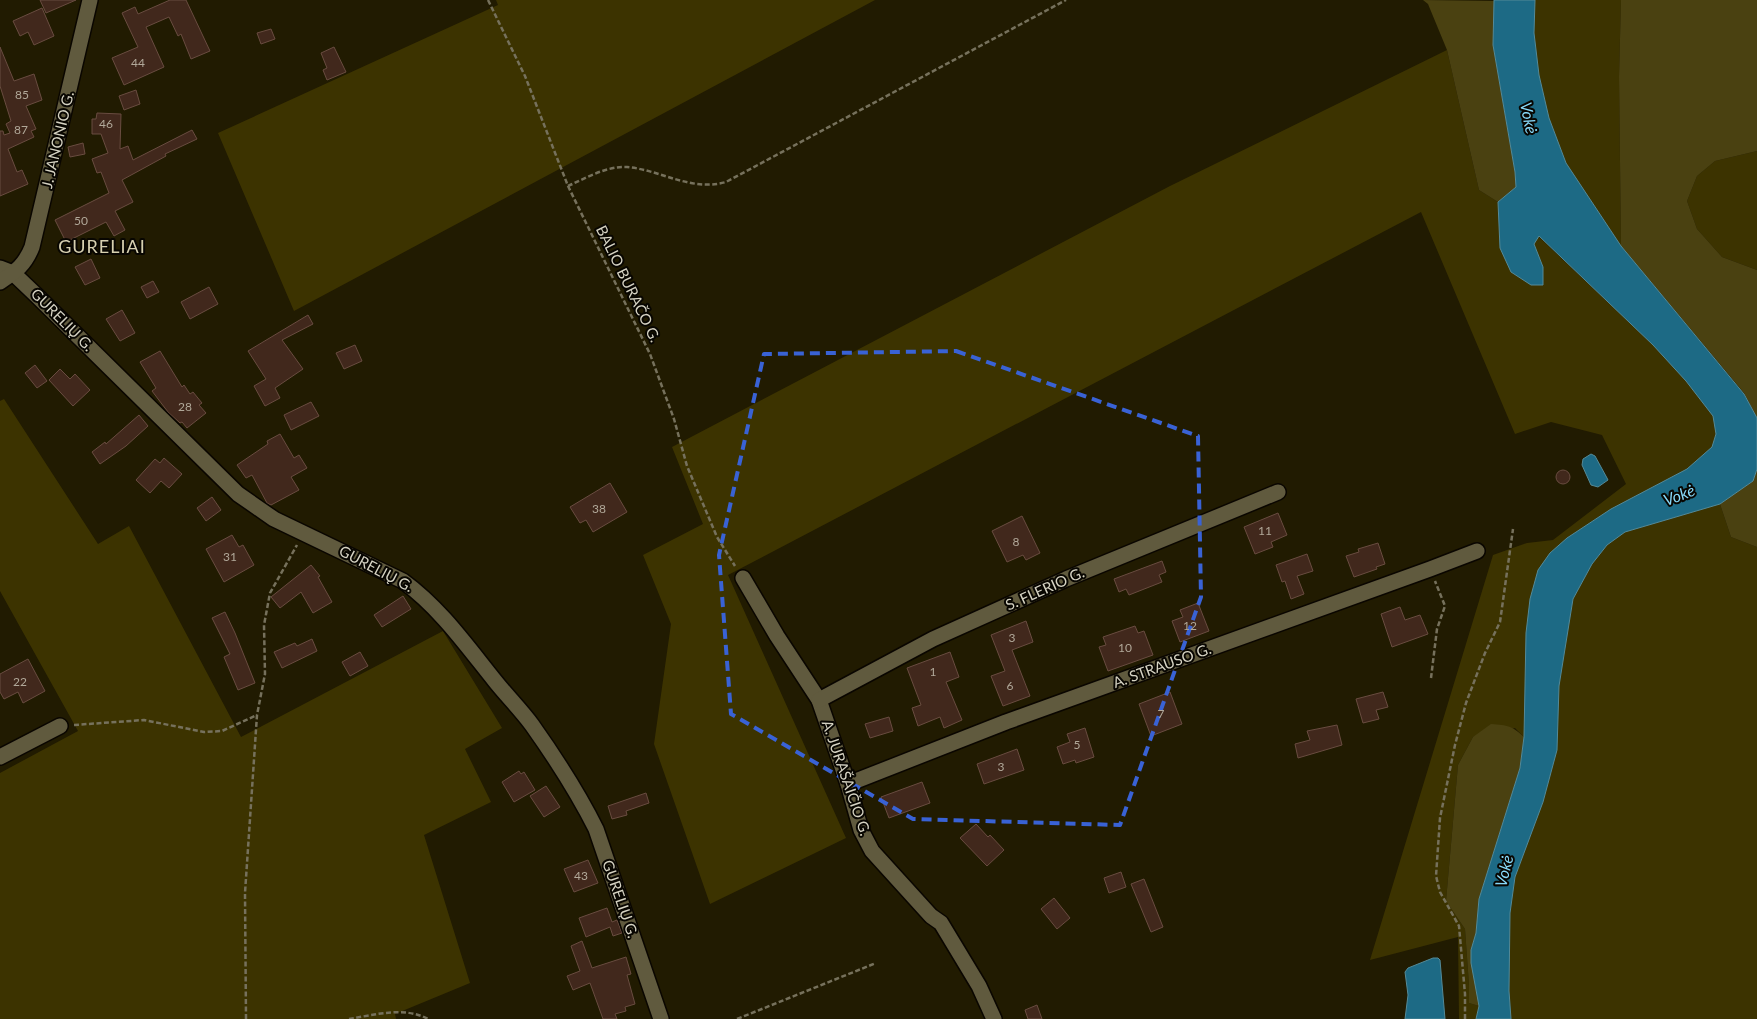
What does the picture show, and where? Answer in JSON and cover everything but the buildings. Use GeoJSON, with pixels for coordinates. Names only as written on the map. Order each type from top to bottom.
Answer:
{"type":"FeatureCollection","features":[{"type":"Feature","properties":{"kind":"street","name":"J. JANONIO G."},"geometry":{"type":"LineString","coordinates":[[0,282],[7,271],[27,261],[32,247],[90,0]]}},
{"type":"Feature","properties":{"kind":"street","name":"GURELIŲ G."},"geometry":{"type":"LineString","coordinates":[[7,271],[238,494],[274,519],[388,572],[422,594],[451,625],[496,683],[532,725],[584,805],[596,829],[661,1019]]}},
{"type":"Feature","properties":{"kind":"street","name":"S. FLERIO G."},"geometry":{"type":"LineString","coordinates":[[819,700],[933,639],[1066,578],[1278,492]]}},
{"type":"Feature","properties":{"kind":"street","name":"A. STRAUSO G."},"geometry":{"type":"LineString","coordinates":[[848,784],[1006,722],[1476,551]]}},
{"type":"Feature","properties":{"kind":"street","name":"A. JURAŠAIČIO G."},"geometry":{"type":"LineString","coordinates":[[743,578],[777,636],[819,700],[848,784],[861,830],[872,851],[931,916],[941,924],[979,986],[994,1019]]}},
{"type":"Feature","properties":{"kind":"street"},"geometry":{"type":"LineString","coordinates":[[0,757],[60,726]]}},
{"type":"Feature","properties":{"kind":"path","name":"BALIO BURAČO G."},"geometry":{"type":"LineString","coordinates":[[488,0],[525,76],[568,186],[650,354],[674,419],[687,466],[717,536],[743,578]]}},
{"type":"Feature","properties":{"kind":"path"},"geometry":{"type":"LineString","coordinates":[[568,186],[606,170],[626,167],[692,184],[710,185],[726,182],[1066,0]]}},
{"type":"Feature","properties":{"kind":"path"},"geometry":{"type":"LineString","coordinates":[[1466,1019],[1459,926],[1440,892],[1436,876],[1440,818],[1466,703],[1484,653],[1500,622],[1513,529]]}},
{"type":"Feature","properties":{"kind":"path"},"geometry":{"type":"LineString","coordinates":[[246,1019],[245,893],[257,715],[264,674],[264,625],[270,593],[304,533]]}},
{"type":"Feature","properties":{"kind":"path"},"geometry":{"type":"LineString","coordinates":[[1430,569],[1445,606],[1437,629],[1431,678]]}},
{"type":"Feature","properties":{"kind":"path"},"geometry":{"type":"LineString","coordinates":[[60,726],[144,720],[204,732],[222,731],[257,715]]}},
{"type":"Feature","properties":{"kind":"path"},"geometry":{"type":"LineString","coordinates":[[737,1019],[876,963]]}},
{"type":"Feature","properties":{"kind":"path"},"geometry":{"type":"LineString","coordinates":[[349,1019],[387,1013],[407,1013],[428,1019]]}},
{"type":"Feature","properties":{"kind":"highlighted area"},"geometry":{"type":"Polygon","coordinates":[[[956,351],[1198,436],[1201,597],[1120,825],[913,819],[731,714],[719,555],[764,354],[956,351]]]}},
{"type":"Feature","properties":{"kind":"shaded area"},"geometry":{"type":"Polygon","coordinates":[[[496,0],[875,0],[294,311],[218,133],[498,5],[496,0]]]}},
{"type":"Feature","properties":{"kind":"shaded area"},"geometry":{"type":"Polygon","coordinates":[[[1423,0],[1494,1],[1493,45],[1516,187],[1498,202],[1479,190],[1447,50],[1428,4],[1423,0]]]}},
{"type":"Feature","properties":{"kind":"shaded area"},"geometry":{"type":"Polygon","coordinates":[[[1535,0],[1621,0],[1619,77],[1621,246],[1566,163],[1549,118],[1539,75],[1534,33],[1535,0]]]}},
{"type":"Feature","properties":{"kind":"shaded area"},"geometry":{"type":"Polygon","coordinates":[[[1621,0],[1757,0],[1757,151],[1715,161],[1697,176],[1687,201],[1697,229],[1722,257],[1757,270],[1757,418],[1744,393],[1621,246],[1619,77],[1621,0]]]}},
{"type":"Feature","properties":{"kind":"shaded area"},"geometry":{"type":"Polygon","coordinates":[[[1447,50],[1479,190],[1498,202],[1500,248],[1543,267],[1534,244],[1538,236],[1653,345],[1686,381],[1713,416],[1716,434],[1712,447],[1687,469],[1611,509],[1567,538],[1530,599],[1526,633],[1524,737],[1515,728],[1473,737],[1458,765],[1446,901],[1465,929],[1469,1003],[1479,1006],[1476,1019],[1459,1019],[1458,937],[1370,960],[1493,555],[1527,543],[1553,540],[1626,484],[1602,435],[1551,422],[1515,434],[1421,212],[728,575],[846,838],[710,904],[654,744],[671,624],[643,555],[703,524],[672,447],[1170,186],[1447,50]]]}},
{"type":"Feature","properties":{"kind":"shaded area"},"geometry":{"type":"Polygon","coordinates":[[[1757,151],[1757,270],[1722,257],[1697,229],[1687,201],[1697,176],[1715,161],[1757,151]]]}},
{"type":"Feature","properties":{"kind":"shaded area"},"geometry":{"type":"Polygon","coordinates":[[[4,399],[98,544],[129,526],[241,737],[443,631],[502,728],[465,749],[491,802],[424,835],[470,983],[395,1014],[396,1019],[0,1019],[0,773],[78,731],[0,591],[0,401],[4,399]]]}},
{"type":"Feature","properties":{"kind":"shaded area"},"geometry":{"type":"Polygon","coordinates":[[[1757,469],[1757,547],[1731,537],[1720,504],[1753,481],[1757,469]]]}},
{"type":"Feature","properties":{"kind":"shaded area"},"geometry":{"type":"Polygon","coordinates":[[[1720,504],[1731,537],[1757,547],[1757,1019],[1511,1019],[1509,991],[1510,913],[1515,877],[1543,802],[1557,750],[1559,686],[1573,599],[1592,564],[1607,545],[1625,532],[1720,504]]]}},
{"type":"Feature","properties":{"kind":"shaded area"},"geometry":{"type":"Polygon","coordinates":[[[1491,724],[1509,727],[1524,737],[1520,768],[1479,899],[1476,933],[1471,950],[1479,1006],[1469,1003],[1465,929],[1446,901],[1458,765],[1473,737],[1491,724]]]}},
{"type":"Feature","properties":{"kind":"water","name":"Vokė"},"geometry":{"type":"Polygon","coordinates":[[[1494,0],[1535,0],[1534,33],[1539,75],[1549,118],[1566,163],[1621,246],[1744,394],[1757,418],[1757,469],[1753,481],[1720,504],[1625,532],[1607,545],[1592,564],[1573,599],[1559,686],[1557,750],[1543,802],[1515,877],[1510,913],[1509,991],[1511,1019],[1476,1019],[1479,1006],[1471,963],[1471,950],[1476,933],[1479,899],[1520,768],[1524,737],[1526,633],[1530,599],[1538,570],[1550,553],[1567,538],[1611,509],[1687,469],[1712,447],[1716,434],[1713,416],[1686,381],[1653,345],[1539,236],[1534,244],[1543,267],[1543,285],[1531,285],[1511,272],[1500,248],[1498,202],[1516,187],[1493,45],[1494,0]]]}},
{"type":"Feature","properties":{"kind":"water"},"geometry":{"type":"Polygon","coordinates":[[[1591,454],[1595,456],[1608,480],[1598,487],[1591,485],[1582,465],[1583,459],[1591,454]]]}},
{"type":"Feature","properties":{"kind":"water"},"geometry":{"type":"Polygon","coordinates":[[[1433,958],[1440,960],[1445,1019],[1405,1019],[1408,995],[1405,972],[1408,968],[1433,958]]]}},
{"type":"Feature","properties":{"kind":"district","name":"GURELIAI"},"geometry":{"type":"Point","coordinates":[102,247]}}]}
